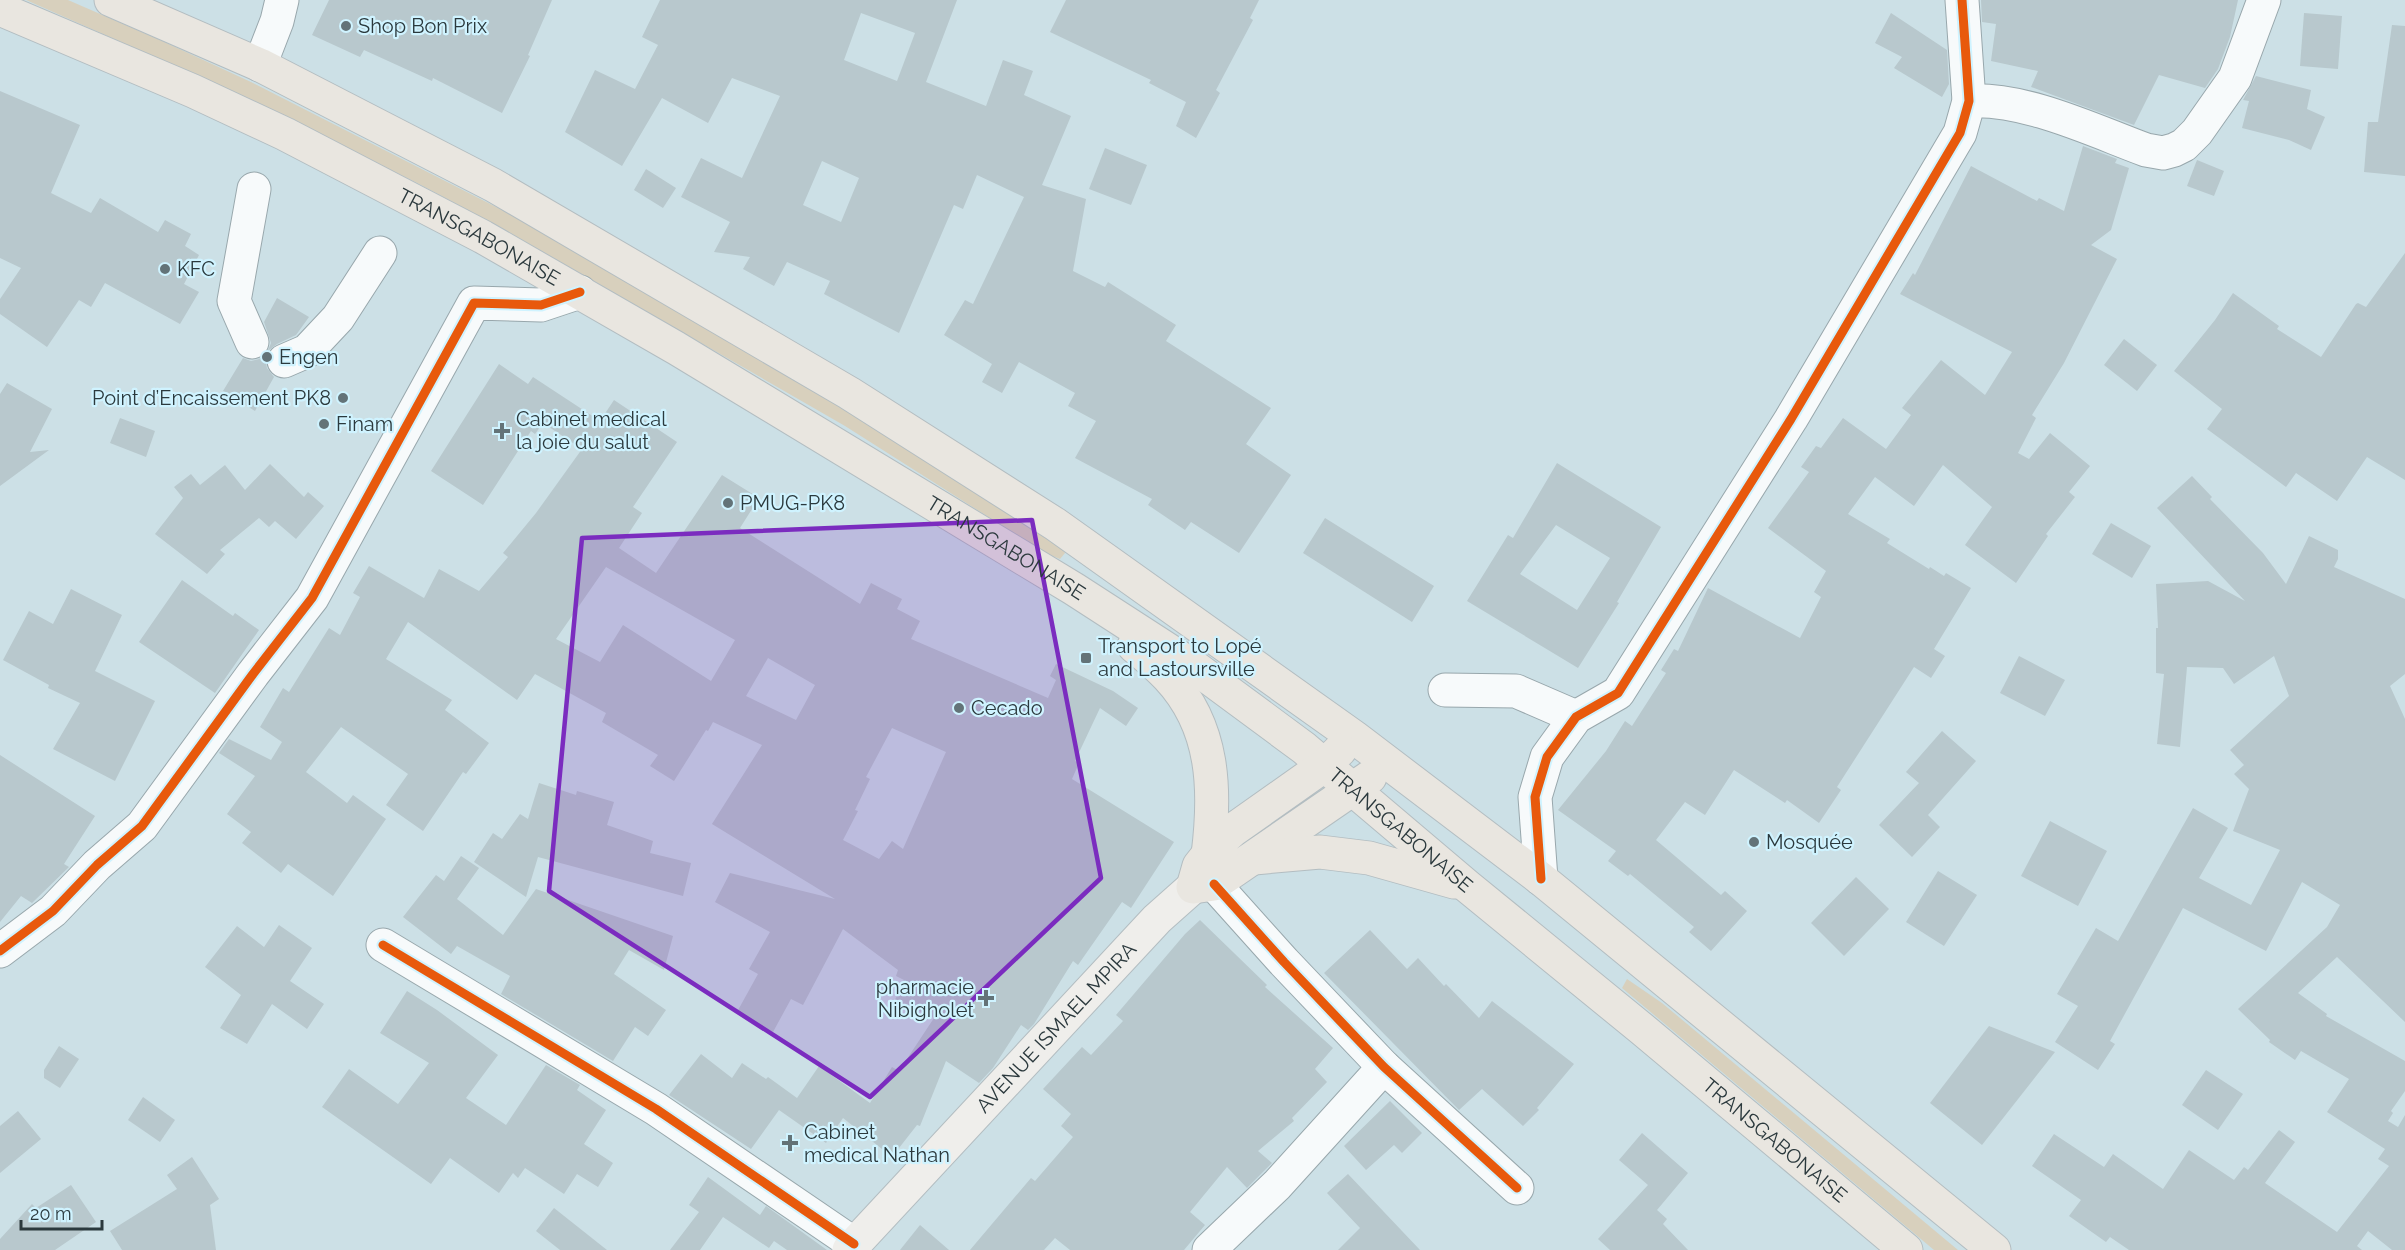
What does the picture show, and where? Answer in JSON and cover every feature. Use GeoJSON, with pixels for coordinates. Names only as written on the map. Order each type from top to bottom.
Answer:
{"type":"FeatureCollection","features":[{"type":"Feature","properties":{"kind":"highway","name":"TRANSGABONAISE"},"geometry":{"type":"LineString","coordinates":[[111,0],[260,65],[493,185],[849,393],[1055,524],[1354,737],[1541,879],[1994,1250]]}},
{"type":"Feature","properties":{"kind":"highway","name":"TRANSGABONAISE"},"geometry":{"type":"LineString","coordinates":[[0,9],[193,91],[285,134],[483,237],[580,292],[1074,589],[1193,666],[1325,765],[1467,886],[1906,1250]]}},
{"type":"Feature","properties":{"kind":"highway"},"geometry":{"type":"LineString","coordinates":[[1074,589],[1169,678],[1199,723],[1212,772],[1211,831],[1205,875]]}},
{"type":"Feature","properties":{"kind":"highway"},"geometry":{"type":"LineString","coordinates":[[1205,875],[1233,830],[1325,765],[1354,737]]}},
{"type":"Feature","properties":{"kind":"highway"},"geometry":{"type":"LineString","coordinates":[[1252,859],[1389,765]]}},
{"type":"Feature","properties":{"kind":"highway"},"geometry":{"type":"LineString","coordinates":[[1205,875],[1252,859],[1320,852],[1369,858],[1467,886]]}},
{"type":"Feature","properties":{"kind":"main road","name":"AVENUE ISMAEL MPIRA"},"geometry":{"type":"LineString","coordinates":[[852,1247],[1157,919],[1205,875]]}},
{"type":"Feature","properties":{"kind":"street"},"geometry":{"type":"LineString","coordinates":[[260,65],[277,21],[282,0]]}},
{"type":"Feature","properties":{"kind":"street"},"geometry":{"type":"LineString","coordinates":[[1541,879],[1535,797],[1547,757],[1576,717],[1618,693],[1631,674],[1821,368],[1960,133],[1969,101],[1962,0]]}},
{"type":"Feature","properties":{"kind":"street"},"geometry":{"type":"LineString","coordinates":[[1969,101],[1988,100],[2007,103],[2032,109],[2146,150],[2163,153],[2174,150],[2184,145],[2198,132],[2235,78],[2264,0]]}},
{"type":"Feature","properties":{"kind":"street"},"geometry":{"type":"LineString","coordinates":[[252,342],[234,301],[254,189]]}},
{"type":"Feature","properties":{"kind":"street"},"geometry":{"type":"LineString","coordinates":[[284,361],[307,351],[338,318],[380,253]]}},
{"type":"Feature","properties":{"kind":"street"},"geometry":{"type":"LineString","coordinates":[[0,951],[53,911],[97,865],[142,826],[253,674],[312,598],[474,303],[542,305],[580,292]]}},
{"type":"Feature","properties":{"kind":"street"},"geometry":{"type":"LineString","coordinates":[[1445,690],[1516,691],[1576,717]]}},
{"type":"Feature","properties":{"kind":"street"},"geometry":{"type":"LineString","coordinates":[[1205,875],[1284,962],[1384,1066],[1517,1188]]}},
{"type":"Feature","properties":{"kind":"street"},"geometry":{"type":"LineString","coordinates":[[383,945],[656,1109],[852,1247]]}},
{"type":"Feature","properties":{"kind":"street"},"geometry":{"type":"LineString","coordinates":[[1209,1250],[1276,1185],[1384,1066]]}},
{"type":"Feature","properties":{"kind":"highlighted area"},"geometry":{"type":"Polygon","coordinates":[[[1032,520],[1101,878],[870,1097],[549,891],[582,538],[1032,520]]]}},
{"type":"Feature","properties":{"kind":"shaded area"},"geometry":{"type":"Polygon","coordinates":[[[26,0],[68,0],[160,40],[251,82],[504,211],[777,367],[1063,545],[1065,553],[1060,559],[1045,553],[845,426],[498,226],[417,183],[225,88],[26,0]]]}},
{"type":"Feature","properties":{"kind":"shaded area"},"geometry":{"type":"Polygon","coordinates":[[[1627,979],[1662,1003],[1958,1250],[1934,1250],[1622,988],[1627,979]]]}},
{"type":"Feature","properties":{"kind":"building"},"geometry":{"type":"Polygon","coordinates":[[[329,0],[552,0],[528,55],[530,56],[502,113],[433,78],[432,81],[364,50],[360,57],[312,35],[329,0]]]}},
{"type":"Feature","properties":{"kind":"building"},"geometry":{"type":"Polygon","coordinates":[[[660,0],[957,0],[926,82],[986,106],[1003,60],[1033,71],[1024,95],[1071,116],[1042,185],[1086,199],[1073,271],[1105,287],[1108,282],[1176,325],[1166,341],[1271,408],[1246,444],[1291,475],[1239,553],[1191,522],[1185,530],[1148,505],[1152,499],[1075,458],[1096,421],[1068,406],[1075,393],[1019,362],[1002,393],[982,382],[992,364],[944,335],[965,300],[973,304],[1024,197],[977,175],[963,209],[954,205],[899,333],[824,294],[830,281],[787,262],[774,286],[743,269],[750,257],[714,252],[730,222],[681,197],[701,158],[742,178],[780,96],[732,78],[708,123],[662,98],[622,166],[565,132],[595,70],[635,89],[658,45],[642,37],[660,0]],[[861,13],[844,60],[897,81],[915,33],[861,13]],[[822,161],[803,205],[841,222],[859,178],[822,161]]]}},
{"type":"Feature","properties":{"kind":"building"},"geometry":{"type":"Polygon","coordinates":[[[1066,0],[1259,0],[1250,18],[1253,20],[1216,90],[1220,93],[1196,138],[1176,126],[1186,102],[1149,83],[1151,80],[1050,32],[1066,0]]]}},
{"type":"Feature","properties":{"kind":"building"},"geometry":{"type":"Polygon","coordinates":[[[1981,0],[2238,0],[2230,37],[2218,69],[2205,88],[2159,75],[2134,125],[2031,87],[2038,71],[1991,61],[1996,24],[1982,22],[1981,0]]]}},
{"type":"Feature","properties":{"kind":"building"},"geometry":{"type":"Polygon","coordinates":[[[1891,13],[1947,50],[1949,84],[1942,97],[1894,68],[1902,57],[1875,43],[1891,13]]]}},
{"type":"Feature","properties":{"kind":"building"},"geometry":{"type":"Polygon","coordinates":[[[2304,13],[2342,16],[2338,69],[2300,66],[2304,13]]]}},
{"type":"Feature","properties":{"kind":"building"},"geometry":{"type":"Polygon","coordinates":[[[2392,25],[2405,26],[2405,176],[2364,172],[2368,122],[2378,122],[2392,25]]]}},
{"type":"Feature","properties":{"kind":"building"},"geometry":{"type":"Polygon","coordinates":[[[2256,76],[2311,90],[2307,109],[2325,117],[2311,150],[2289,140],[2242,128],[2249,101],[2243,100],[2256,76]]]}},
{"type":"Feature","properties":{"kind":"building"},"geometry":{"type":"Polygon","coordinates":[[[0,91],[80,125],[51,193],[91,213],[100,198],[158,232],[165,220],[191,234],[185,246],[199,255],[184,284],[199,292],[180,324],[105,283],[91,307],[79,300],[47,347],[0,314],[0,299],[21,268],[0,258],[0,91]]]}},
{"type":"Feature","properties":{"kind":"building"},"geometry":{"type":"Polygon","coordinates":[[[2083,146],[2117,159],[2115,163],[2129,168],[2111,230],[2091,245],[2117,259],[2064,363],[2032,415],[2036,418],[2018,453],[2029,459],[2050,433],[2090,466],[2069,492],[2075,497],[2046,534],[2048,536],[2016,583],[1965,545],[1992,507],[1943,465],[1914,506],[1875,477],[1848,514],[1890,539],[1887,543],[1929,569],[1930,567],[1944,576],[1946,573],[1971,588],[1934,649],[1945,656],[1931,678],[1914,667],[1837,787],[1841,790],[1819,823],[1787,800],[1785,803],[1734,770],[1705,815],[1685,802],[1656,840],[1721,895],[1725,891],[1747,911],[1711,951],[1689,932],[1694,927],[1630,874],[1628,876],[1608,861],[1616,851],[1558,810],[1606,751],[1625,721],[1632,726],[1666,673],[1661,670],[1674,649],[1678,651],[1708,588],[1800,638],[1821,597],[1814,592],[1826,571],[1768,528],[1809,472],[1801,467],[1816,446],[1821,448],[1843,418],[1886,449],[1911,415],[1902,408],[1941,360],[1985,395],[2012,352],[1900,294],[1913,273],[1915,275],[1971,166],[2037,201],[2039,198],[2064,211],[2083,146]]]}},
{"type":"Feature","properties":{"kind":"building"},"geometry":{"type":"Polygon","coordinates":[[[1105,148],[1147,165],[1131,205],[1089,189],[1105,148]]]}},
{"type":"Feature","properties":{"kind":"building"},"geometry":{"type":"Polygon","coordinates":[[[2197,160],[2224,171],[2214,196],[2187,186],[2197,160]]]}},
{"type":"Feature","properties":{"kind":"building"},"geometry":{"type":"Polygon","coordinates":[[[646,169],[676,188],[663,208],[634,190],[646,169]]]}},
{"type":"Feature","properties":{"kind":"building"},"geometry":{"type":"Polygon","coordinates":[[[2405,253],[2405,480],[2367,457],[2337,501],[2296,473],[2286,487],[2207,429],[2222,409],[2174,371],[2215,320],[2233,293],[2279,326],[2277,329],[2321,357],[2356,304],[2366,307],[2405,253]]]}},
{"type":"Feature","properties":{"kind":"building"},"geometry":{"type":"Polygon","coordinates":[[[277,298],[309,317],[296,335],[269,350],[265,359],[267,368],[274,377],[255,411],[223,391],[243,358],[251,361],[267,353],[271,343],[264,322],[277,298]]]}},
{"type":"Feature","properties":{"kind":"building"},"geometry":{"type":"Polygon","coordinates":[[[2124,339],[2157,365],[2137,391],[2104,365],[2124,339]]]}},
{"type":"Feature","properties":{"kind":"building"},"geometry":{"type":"Polygon","coordinates":[[[499,364],[528,384],[533,377],[600,421],[614,400],[677,442],[633,507],[642,513],[619,548],[656,573],[722,475],[759,498],[740,528],[860,604],[871,583],[902,599],[897,609],[920,621],[911,639],[1048,698],[1056,680],[1050,676],[1056,664],[1113,691],[1138,708],[1126,726],[1100,708],[1075,761],[1079,763],[1072,779],[1174,842],[1131,908],[1122,902],[1078,965],[1073,961],[1034,1024],[1028,1030],[1021,1025],[993,1068],[979,1083],[946,1061],[920,1126],[917,1125],[892,1157],[843,1118],[826,1143],[779,1110],[751,1149],[669,1095],[701,1054],[732,1078],[742,1063],[766,1079],[768,1077],[797,1098],[819,1066],[870,1103],[892,1067],[899,1071],[934,1018],[895,1000],[904,980],[896,976],[898,970],[843,929],[803,1005],[791,999],[773,1032],[737,1012],[758,974],[749,969],[770,932],[715,902],[730,873],[835,899],[712,824],[762,745],[713,722],[674,781],[650,766],[658,755],[602,722],[606,713],[535,674],[517,700],[408,622],[386,659],[452,700],[445,710],[489,743],[466,774],[463,772],[423,831],[386,805],[408,774],[341,727],[306,772],[347,803],[353,795],[386,819],[333,896],[288,864],[281,873],[242,843],[251,832],[227,814],[255,776],[219,753],[229,739],[271,760],[282,742],[260,727],[283,688],[289,692],[329,628],[340,635],[360,597],[353,593],[369,566],[424,598],[439,569],[479,591],[508,557],[503,553],[536,513],[582,449],[543,423],[535,434],[531,431],[483,505],[431,471],[499,364]],[[606,567],[556,639],[600,662],[623,625],[711,681],[735,640],[606,567]],[[768,658],[746,696],[796,720],[815,685],[768,658]],[[892,728],[866,777],[870,779],[855,810],[858,811],[843,840],[879,859],[892,841],[903,849],[946,752],[892,728]]]}},
{"type":"Feature","properties":{"kind":"building"},"geometry":{"type":"Polygon","coordinates":[[[7,383],[52,409],[30,452],[49,450],[0,486],[0,394],[7,383]]]}},
{"type":"Feature","properties":{"kind":"building"},"geometry":{"type":"Polygon","coordinates":[[[120,418],[155,431],[146,457],[110,443],[120,418]]]}},
{"type":"Feature","properties":{"kind":"building"},"geometry":{"type":"Polygon","coordinates":[[[1557,463],[1661,527],[1617,602],[1619,603],[1578,668],[1467,601],[1508,535],[1513,538],[1557,463]],[[1556,525],[1520,574],[1577,610],[1610,558],[1556,525]]]}},
{"type":"Feature","properties":{"kind":"building"},"geometry":{"type":"Polygon","coordinates":[[[270,464],[304,497],[308,492],[324,506],[296,539],[275,521],[269,527],[259,518],[220,550],[225,554],[207,574],[155,534],[183,498],[174,487],[191,474],[200,485],[225,465],[245,490],[270,464]]]}},
{"type":"Feature","properties":{"kind":"building"},"geometry":{"type":"Polygon","coordinates":[[[2192,476],[2212,497],[2210,499],[2263,553],[2286,584],[2309,536],[2338,550],[2338,559],[2334,567],[2405,599],[2405,674],[2390,686],[2405,719],[2405,1022],[2337,957],[2298,993],[2327,1014],[2326,1016],[2405,1061],[2405,1091],[2391,1111],[2393,1113],[2388,1121],[2398,1127],[2405,1115],[2405,1250],[2392,1250],[2368,1231],[2357,1246],[2362,1250],[2129,1250],[2110,1237],[2106,1242],[2069,1216],[2081,1200],[2032,1166],[2054,1134],[2104,1167],[2113,1154],[2163,1189],[2189,1150],[2234,1180],[2244,1167],[2248,1170],[2279,1130],[2295,1142],[2265,1183],[2337,1232],[2389,1166],[2378,1159],[2385,1149],[2327,1112],[2349,1079],[2301,1051],[2295,1060],[2269,1042],[2270,1040],[2238,1009],[2327,927],[2340,905],[2302,882],[2266,951],[2183,908],[2110,1041],[2115,1044],[2098,1070],[2055,1042],[2078,1006],[2057,994],[2096,928],[2118,941],[2193,808],[2228,828],[2199,878],[2251,905],[2280,850],[2233,831],[2249,789],[2234,774],[2244,765],[2230,750],[2289,696],[2274,656],[2234,684],[2223,668],[2187,667],[2180,747],[2157,744],[2164,674],[2156,673],[2156,628],[2158,628],[2156,584],[2208,581],[2245,601],[2157,508],[2192,476]]]}},
{"type":"Feature","properties":{"kind":"building"},"geometry":{"type":"Polygon","coordinates":[[[1325,518],[1434,586],[1412,622],[1303,553],[1325,518]]]}},
{"type":"Feature","properties":{"kind":"building"},"geometry":{"type":"Polygon","coordinates":[[[2111,523],[2151,546],[2132,578],[2092,554],[2111,523]]]}},
{"type":"Feature","properties":{"kind":"building"},"geometry":{"type":"Polygon","coordinates":[[[182,580],[233,616],[235,613],[259,630],[215,693],[139,642],[182,580]]]}},
{"type":"Feature","properties":{"kind":"building"},"geometry":{"type":"Polygon","coordinates":[[[71,589],[122,615],[95,671],[155,701],[115,781],[53,749],[80,703],[48,688],[49,685],[3,660],[29,611],[53,624],[71,589]]]}},
{"type":"Feature","properties":{"kind":"building"},"geometry":{"type":"Polygon","coordinates":[[[2019,656],[2065,680],[2045,716],[2000,693],[2019,656]]]}},
{"type":"Feature","properties":{"kind":"building"},"geometry":{"type":"Polygon","coordinates":[[[1942,731],[1976,761],[1928,815],[1940,827],[1912,857],[1879,825],[1919,783],[1906,772],[1942,731]]]}},
{"type":"Feature","properties":{"kind":"building"},"geometry":{"type":"Polygon","coordinates":[[[0,755],[95,816],[64,864],[69,867],[32,903],[21,896],[0,922],[0,755]]]}},
{"type":"Feature","properties":{"kind":"building"},"geometry":{"type":"Polygon","coordinates":[[[539,783],[576,795],[577,791],[614,802],[607,825],[653,841],[650,853],[691,863],[683,896],[538,857],[526,897],[474,862],[493,833],[502,839],[520,814],[528,819],[539,783]]]}},
{"type":"Feature","properties":{"kind":"building"},"geometry":{"type":"Polygon","coordinates":[[[2050,821],[2107,851],[2078,906],[2021,876],[2050,821]]]}},
{"type":"Feature","properties":{"kind":"building"},"geometry":{"type":"Polygon","coordinates":[[[461,856],[479,868],[457,899],[503,935],[536,889],[673,936],[664,970],[629,950],[614,974],[666,1010],[648,1036],[635,1027],[613,1061],[501,994],[510,976],[457,946],[451,954],[403,917],[436,875],[444,881],[461,856]]]}},
{"type":"Feature","properties":{"kind":"building"},"geometry":{"type":"Polygon","coordinates":[[[1938,871],[1977,895],[1944,946],[1906,922],[1938,871]]]}},
{"type":"Feature","properties":{"kind":"building"},"geometry":{"type":"Polygon","coordinates":[[[1856,877],[1889,909],[1844,956],[1811,923],[1856,877]]]}},
{"type":"Feature","properties":{"kind":"building"},"geometry":{"type":"Polygon","coordinates":[[[1200,920],[1267,985],[1265,987],[1333,1048],[1315,1069],[1327,1082],[1292,1118],[1294,1121],[1258,1151],[1272,1163],[1247,1188],[1227,1167],[1190,1212],[1205,1225],[1184,1250],[1070,1250],[1055,1238],[1044,1250],[970,1250],[1031,1178],[1035,1181],[1073,1137],[1061,1126],[1071,1114],[1043,1089],[1082,1047],[1091,1055],[1123,1021],[1116,1015],[1185,934],[1200,920]]]}},
{"type":"Feature","properties":{"kind":"building"},"geometry":{"type":"Polygon","coordinates":[[[279,925],[312,948],[290,981],[324,1004],[307,1029],[272,1004],[247,1044],[220,1028],[241,995],[205,967],[237,926],[264,947],[279,925]]]}},
{"type":"Feature","properties":{"kind":"building"},"geometry":{"type":"Polygon","coordinates":[[[1370,930],[1407,969],[1418,958],[1479,1018],[1492,1001],[1574,1064],[1537,1108],[1539,1110],[1523,1126],[1482,1089],[1459,1110],[1324,973],[1370,930]]]}},
{"type":"Feature","properties":{"kind":"building"},"geometry":{"type":"Polygon","coordinates":[[[407,991],[498,1055],[466,1098],[506,1125],[546,1065],[580,1085],[577,1090],[606,1110],[584,1144],[613,1163],[598,1187],[577,1174],[564,1194],[525,1168],[518,1178],[513,1173],[499,1193],[450,1158],[431,1184],[322,1107],[349,1069],[398,1104],[429,1063],[380,1033],[407,991]]]}},
{"type":"Feature","properties":{"kind":"building"},"geometry":{"type":"Polygon","coordinates":[[[1989,1026],[2055,1052],[1982,1145],[1930,1103],[1989,1026]]]}},
{"type":"Feature","properties":{"kind":"building"},"geometry":{"type":"Polygon","coordinates":[[[59,1046],[79,1059],[60,1088],[44,1078],[44,1070],[59,1046]]]}},
{"type":"Feature","properties":{"kind":"building"},"geometry":{"type":"Polygon","coordinates":[[[2206,1070],[2243,1094],[2218,1130],[2182,1105],[2206,1070]]]}},
{"type":"Feature","properties":{"kind":"building"},"geometry":{"type":"Polygon","coordinates":[[[143,1097],[175,1120],[160,1142],[128,1120],[143,1097]]]}},
{"type":"Feature","properties":{"kind":"building"},"geometry":{"type":"Polygon","coordinates":[[[1390,1101],[1422,1133],[1402,1153],[1394,1145],[1366,1170],[1344,1146],[1390,1101]]]}},
{"type":"Feature","properties":{"kind":"building"},"geometry":{"type":"Polygon","coordinates":[[[18,1111],[41,1139],[0,1173],[0,1126],[18,1111]]]}},
{"type":"Feature","properties":{"kind":"building"},"geometry":{"type":"Polygon","coordinates":[[[1642,1133],[1688,1173],[1657,1210],[1667,1219],[1663,1224],[1688,1250],[1610,1250],[1598,1239],[1648,1185],[1619,1160],[1642,1133]]]}},
{"type":"Feature","properties":{"kind":"building"},"geometry":{"type":"Polygon","coordinates":[[[192,1157],[219,1199],[210,1205],[216,1250],[122,1250],[110,1231],[177,1189],[167,1175],[192,1157]]]}},
{"type":"Feature","properties":{"kind":"building"},"geometry":{"type":"Polygon","coordinates":[[[1348,1174],[1420,1250],[1338,1250],[1360,1228],[1327,1193],[1348,1174]]]}},
{"type":"Feature","properties":{"kind":"building"},"geometry":{"type":"Polygon","coordinates":[[[708,1177],[760,1215],[766,1206],[827,1250],[787,1250],[774,1241],[769,1248],[723,1217],[700,1250],[670,1250],[699,1212],[689,1205],[708,1177]]]}},
{"type":"Feature","properties":{"kind":"building"},"geometry":{"type":"Polygon","coordinates":[[[71,1185],[96,1222],[55,1250],[0,1250],[0,1239],[32,1204],[36,1208],[71,1185]]]}},
{"type":"Feature","properties":{"kind":"building"},"geometry":{"type":"Polygon","coordinates":[[[554,1208],[607,1250],[560,1250],[536,1231],[554,1208]]]}},
{"type":"Feature","properties":{"kind":"building"},"geometry":{"type":"Polygon","coordinates":[[[920,1225],[949,1250],[900,1250],[920,1225]]]}},
{"type":"Feature","properties":{"kind":"cycle path"},"geometry":{"type":"LineString","coordinates":[[1541,879],[1535,797],[1547,757],[1576,717],[1618,693],[1791,419],[1960,133],[1969,101],[1962,0]]}},
{"type":"Feature","properties":{"kind":"cycle path"},"geometry":{"type":"LineString","coordinates":[[0,951],[53,911],[97,865],[142,826],[253,674],[312,598],[474,303],[541,305],[580,292]]}},
{"type":"Feature","properties":{"kind":"cycle path"},"geometry":{"type":"LineString","coordinates":[[1214,884],[1284,962],[1384,1067],[1517,1188]]}},
{"type":"Feature","properties":{"kind":"cycle path"},"geometry":{"type":"LineString","coordinates":[[383,945],[656,1109],[854,1244]]}},
{"type":"Feature","properties":{"kind":"place","name":"Shop Bon Prix"},"geometry":{"type":"Point","coordinates":[346,26]}},
{"type":"Feature","properties":{"kind":"place","name":"KFC"},"geometry":{"type":"Point","coordinates":[165,269]}},
{"type":"Feature","properties":{"kind":"place","name":"Engen"},"geometry":{"type":"Point","coordinates":[267,357]}},
{"type":"Feature","properties":{"kind":"place","name":"Point d’Encaissement PK8"},"geometry":{"type":"Point","coordinates":[343,398]}},
{"type":"Feature","properties":{"kind":"place","name":"Finam"},"geometry":{"type":"Point","coordinates":[324,424]}},
{"type":"Feature","properties":{"kind":"place","name":"Cabinet medical la joie du salut"},"geometry":{"type":"Point","coordinates":[502,431]}},
{"type":"Feature","properties":{"kind":"place","name":"PMUG-PK8"},"geometry":{"type":"Point","coordinates":[728,503]}},
{"type":"Feature","properties":{"kind":"place","name":"Transport to Lopé and Lastoursville"},"geometry":{"type":"Point","coordinates":[1086,658]}},
{"type":"Feature","properties":{"kind":"place","name":"Cecado"},"geometry":{"type":"Point","coordinates":[959,708]}},
{"type":"Feature","properties":{"kind":"place","name":"Mosquée"},"geometry":{"type":"Point","coordinates":[1754,842]}},
{"type":"Feature","properties":{"kind":"place","name":"pharmacie Nibigholet"},"geometry":{"type":"Point","coordinates":[986,998]}},
{"type":"Feature","properties":{"kind":"place","name":"Cabinet medical Nathan"},"geometry":{"type":"Point","coordinates":[790,1143]}}]}
